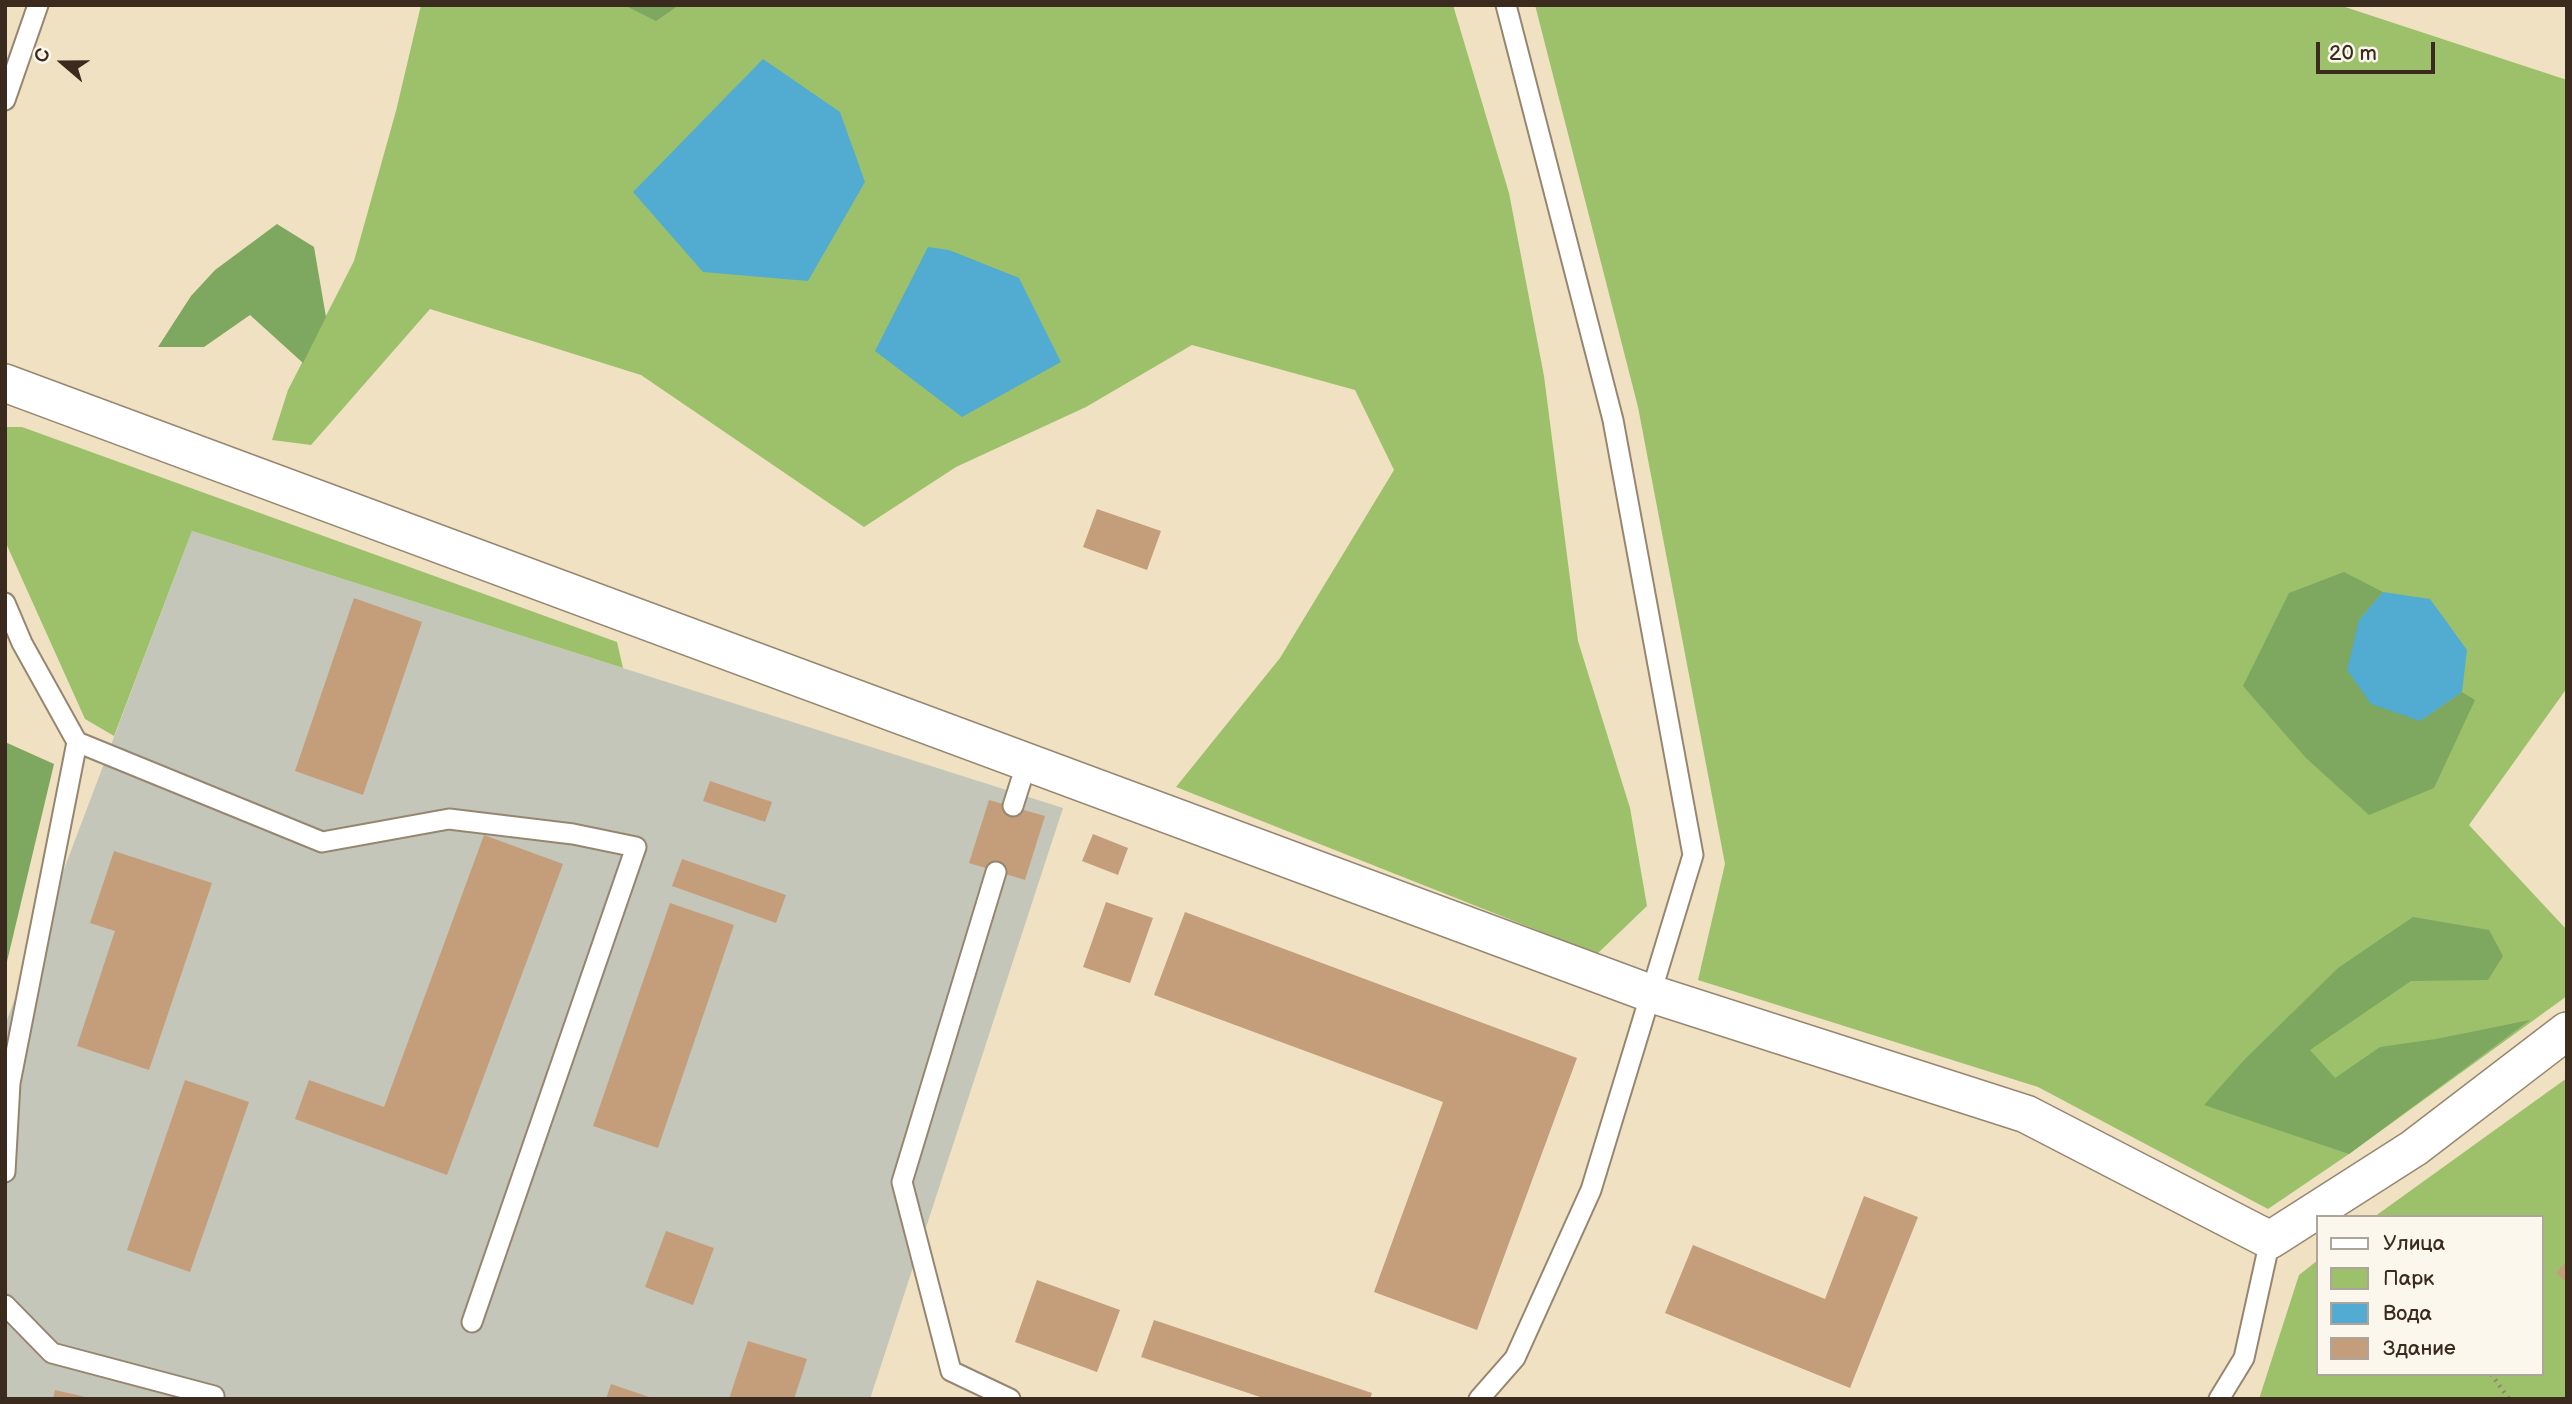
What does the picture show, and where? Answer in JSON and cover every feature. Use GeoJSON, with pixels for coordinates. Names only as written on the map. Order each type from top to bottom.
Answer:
{"type":"FeatureCollection","features":[{"type":"Feature","properties":{"kind":"street"},"geometry":{"type":"LineString","coordinates":[[5,383],[1652,994],[2026,1114],[2270,1240],[2414,1148],[2567,1031]]}},
{"type":"Feature","properties":{"kind":"lane"},"geometry":{"type":"LineString","coordinates":[[5,100],[38,5]]}},
{"type":"Feature","properties":{"kind":"lane"},"geometry":{"type":"LineString","coordinates":[[1479,1399],[1515,1358],[1591,1191],[1693,855],[1613,420],[1506,5]]}},
{"type":"Feature","properties":{"kind":"lane"},"geometry":{"type":"LineString","coordinates":[[5,603],[22,643],[77,742],[322,842],[449,819],[573,834],[636,847],[472,1322]]}},
{"type":"Feature","properties":{"kind":"lane"},"geometry":{"type":"LineString","coordinates":[[5,1172],[10,1083],[77,742]]}},
{"type":"Feature","properties":{"kind":"lane"},"geometry":{"type":"LineString","coordinates":[[1013,806],[1027,762]]}},
{"type":"Feature","properties":{"kind":"lane"},"geometry":{"type":"LineString","coordinates":[[996,872],[902,1182],[951,1371],[1010,1399]]}},
{"type":"Feature","properties":{"kind":"lane"},"geometry":{"type":"LineString","coordinates":[[2218,1399],[2244,1358],[2270,1240]]}},
{"type":"Feature","properties":{"kind":"lane"},"geometry":{"type":"LineString","coordinates":[[5,1305],[52,1353],[214,1396]]}},
{"type":"Feature","properties":{"kind":"path"},"geometry":{"type":"LineString","coordinates":[[2492,1376],[2509,1399]]}},
{"type":"Feature","properties":{"kind":"shaded area"},"geometry":{"type":"Polygon","coordinates":[[[192,531],[1063,808],[870,1399],[5,1399],[5,1025],[192,531]]]}},
{"type":"Feature","properties":{"kind":"green space"},"geometry":{"type":"Polygon","coordinates":[[[421,5],[1453,5],[1509,193],[1544,376],[1578,641],[1630,808],[1647,906],[1597,954],[1176,787],[1280,658],[1394,470],[1355,390],[1192,345],[1086,407],[956,467],[864,527],[641,375],[430,309],[311,445],[272,440],[288,390],[354,261],[396,111],[421,5]]]}},
{"type":"Feature","properties":{"kind":"green space"},"geometry":{"type":"Polygon","coordinates":[[[624,5],[679,5],[656,21],[624,5]]]}},
{"type":"Feature","properties":{"kind":"green space"},"geometry":{"type":"Polygon","coordinates":[[[1535,5],[2339,5],[2567,80],[2567,688],[2469,825],[2567,930],[2567,996],[2349,1154],[2268,1209],[2038,1087],[1698,980],[1725,864],[1638,407],[1535,5]]]}},
{"type":"Feature","properties":{"kind":"green space"},"geometry":{"type":"Polygon","coordinates":[[[277,224],[314,247],[326,317],[303,363],[250,315],[204,347],[158,347],[191,296],[215,270],[277,224]]]}},
{"type":"Feature","properties":{"kind":"green space"},"geometry":{"type":"Polygon","coordinates":[[[5,427],[22,427],[617,642],[623,668],[192,531],[114,736],[85,719],[5,541],[5,427]]]}},
{"type":"Feature","properties":{"kind":"green space"},"geometry":{"type":"Polygon","coordinates":[[[2344,572],[2383,592],[2359,620],[2420,721],[2462,692],[2475,700],[2434,788],[2369,815],[2306,758],[2243,686],[2289,593],[2344,572]]]}},
{"type":"Feature","properties":{"kind":"green space"},"geometry":{"type":"Polygon","coordinates":[[[5,742],[54,764],[5,970],[5,742]]]}},
{"type":"Feature","properties":{"kind":"green space"},"geometry":{"type":"Polygon","coordinates":[[[2413,917],[2489,930],[2503,956],[2488,980],[2411,981],[2310,1050],[2335,1078],[2380,1047],[2530,1020],[2349,1154],[2204,1105],[2244,1060],[2338,968],[2413,917]]]}},
{"type":"Feature","properties":{"kind":"green space"},"geometry":{"type":"Polygon","coordinates":[[[2567,1078],[2567,1399],[2259,1399],[2299,1275],[2316,1262],[2316,1376],[2544,1376],[2544,1215],[2377,1215],[2567,1078]]]}},
{"type":"Feature","properties":{"kind":"water"},"geometry":{"type":"Polygon","coordinates":[[[763,59],[840,112],[865,182],[808,281],[703,272],[633,192],[763,59]]]}},
{"type":"Feature","properties":{"kind":"water"},"geometry":{"type":"Polygon","coordinates":[[[928,247],[949,250],[1019,278],[1061,362],[962,417],[875,351],[928,247]]]}},
{"type":"Feature","properties":{"kind":"water"},"geometry":{"type":"Polygon","coordinates":[[[2383,592],[2430,599],[2467,650],[2462,692],[2420,721],[2371,704],[2347,670],[2359,620],[2383,592]]]}},
{"type":"Feature","properties":{"kind":"building"},"geometry":{"type":"Polygon","coordinates":[[[1097,509],[1161,531],[1147,570],[1083,547],[1097,509]]]}},
{"type":"Feature","properties":{"kind":"building"},"geometry":{"type":"Polygon","coordinates":[[[354,598],[422,622],[363,795],[295,771],[354,598]]]}},
{"type":"Feature","properties":{"kind":"building"},"geometry":{"type":"Polygon","coordinates":[[[710,781],[772,802],[765,822],[703,801],[710,781]]]}},
{"type":"Feature","properties":{"kind":"building"},"geometry":{"type":"Polygon","coordinates":[[[989,800],[1045,816],[1025,880],[969,863],[989,800]]]}},
{"type":"Feature","properties":{"kind":"building"},"geometry":{"type":"Polygon","coordinates":[[[1093,834],[1128,848],[1118,875],[1082,861],[1093,834]]]}},
{"type":"Feature","properties":{"kind":"building"},"geometry":{"type":"Polygon","coordinates":[[[484,835],[563,864],[447,1175],[295,1119],[309,1080],[384,1107],[484,835]]]}},
{"type":"Feature","properties":{"kind":"building"},"geometry":{"type":"Polygon","coordinates":[[[114,851],[212,883],[149,1070],[77,1046],[115,931],[90,923],[114,851]]]}},
{"type":"Feature","properties":{"kind":"building"},"geometry":{"type":"Polygon","coordinates":[[[682,859],[786,895],[776,923],[672,886],[682,859]]]}},
{"type":"Feature","properties":{"kind":"building"},"geometry":{"type":"Polygon","coordinates":[[[1106,902],[1153,918],[1130,983],[1083,967],[1106,902]]]}},
{"type":"Feature","properties":{"kind":"building"},"geometry":{"type":"Polygon","coordinates":[[[670,903],[734,925],[658,1148],[593,1126],[670,903]]]}},
{"type":"Feature","properties":{"kind":"building"},"geometry":{"type":"Polygon","coordinates":[[[1185,912],[1577,1058],[1477,1330],[1374,1292],[1443,1102],[1154,995],[1185,912]]]}},
{"type":"Feature","properties":{"kind":"building"},"geometry":{"type":"Polygon","coordinates":[[[185,1080],[249,1102],[190,1272],[127,1250],[185,1080]]]}},
{"type":"Feature","properties":{"kind":"building"},"geometry":{"type":"Polygon","coordinates":[[[1864,1196],[1918,1217],[1850,1388],[1665,1313],[1693,1245],[1825,1299],[1864,1196]]]}},
{"type":"Feature","properties":{"kind":"building"},"geometry":{"type":"Polygon","coordinates":[[[666,1231],[714,1248],[693,1305],[645,1287],[666,1231]]]}},
{"type":"Feature","properties":{"kind":"building"},"geometry":{"type":"Polygon","coordinates":[[[2567,1261],[2567,1283],[2556,1273],[2567,1261]]]}},
{"type":"Feature","properties":{"kind":"building"},"geometry":{"type":"Polygon","coordinates":[[[1037,1280],[1120,1310],[1097,1372],[1015,1342],[1037,1280]]]}},
{"type":"Feature","properties":{"kind":"building"},"geometry":{"type":"Polygon","coordinates":[[[1154,1320],[1372,1393],[1370,1399],[1266,1399],[1141,1357],[1154,1320]]]}},
{"type":"Feature","properties":{"kind":"building"},"geometry":{"type":"Polygon","coordinates":[[[748,1341],[807,1359],[794,1399],[729,1399],[748,1341]]]}},
{"type":"Feature","properties":{"kind":"building"},"geometry":{"type":"Polygon","coordinates":[[[611,1384],[652,1398],[652,1399],[606,1399],[611,1384]]]}},
{"type":"Feature","properties":{"kind":"building"},"geometry":{"type":"Polygon","coordinates":[[[55,1390],[90,1398],[53,1399],[55,1390]]]}}]}
